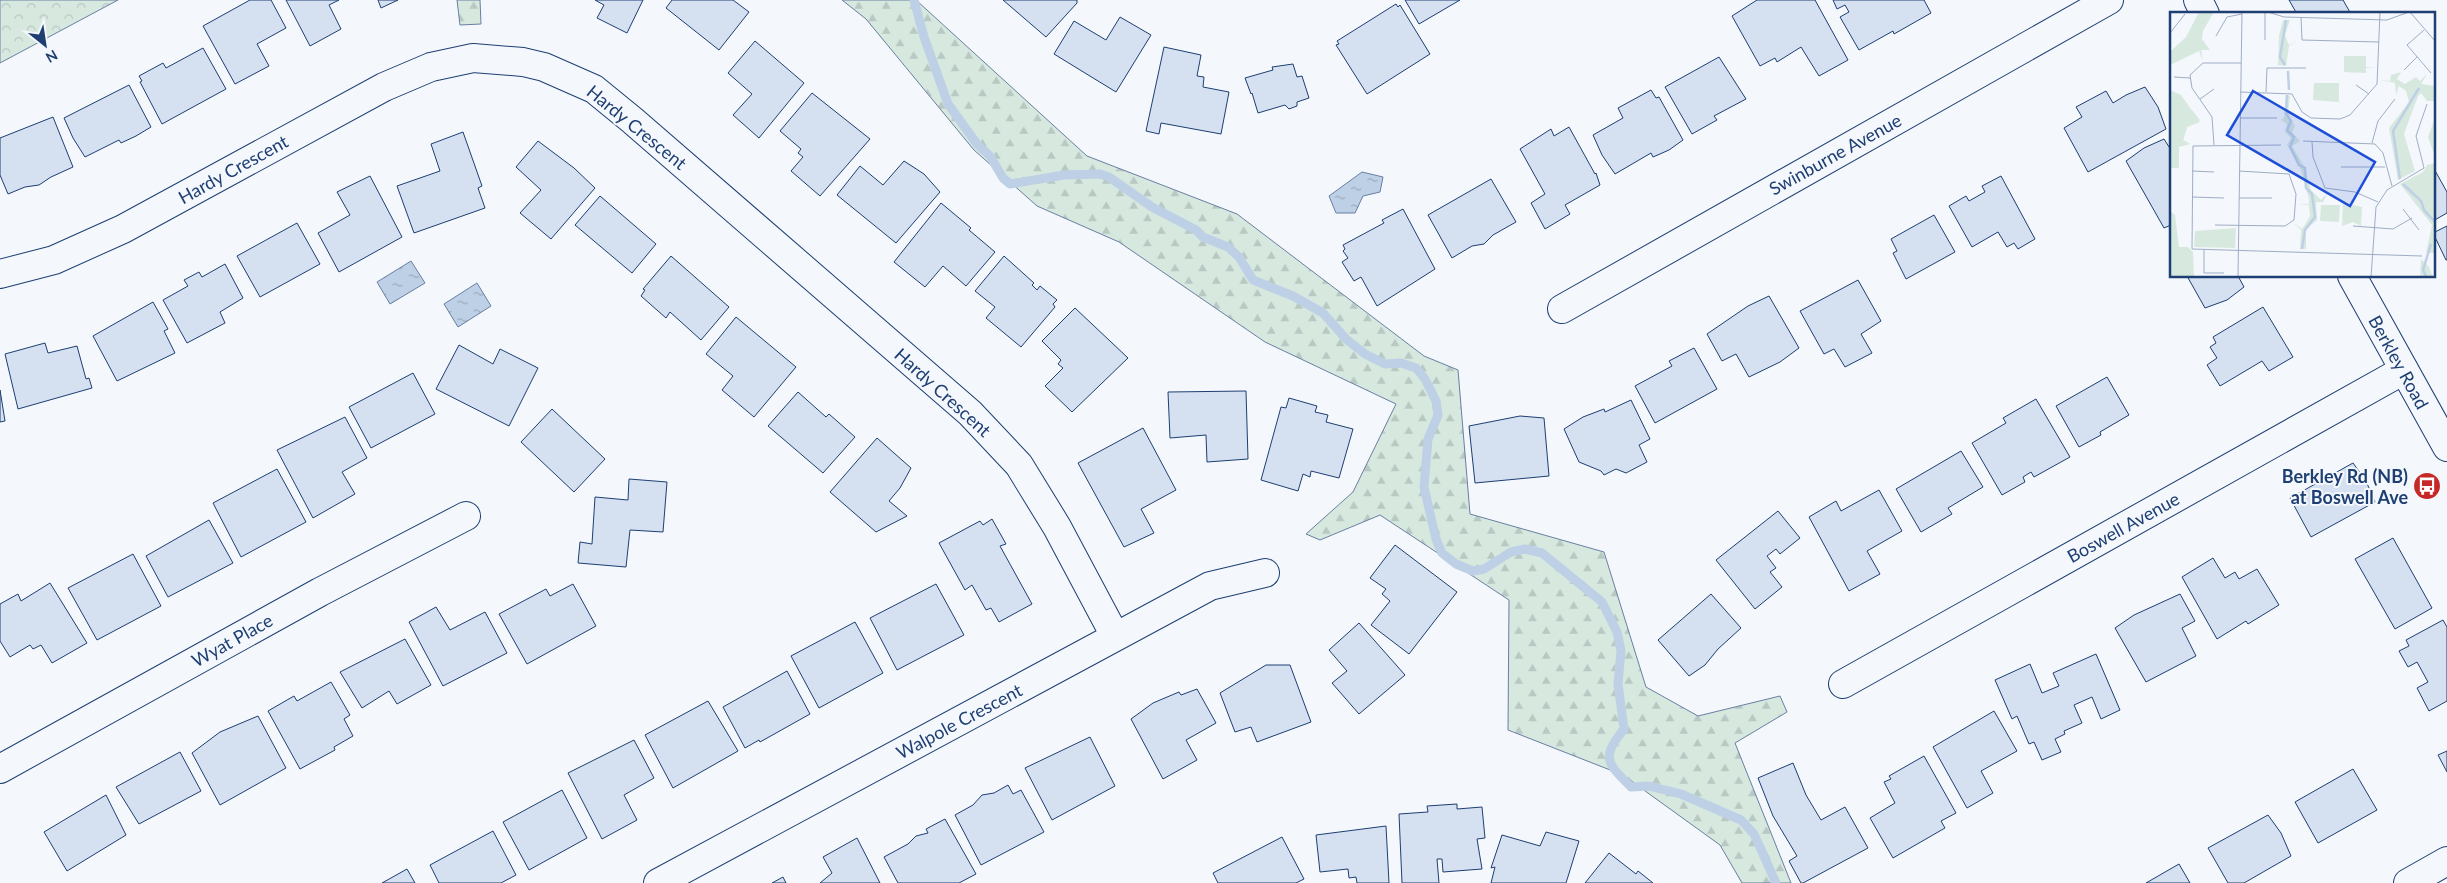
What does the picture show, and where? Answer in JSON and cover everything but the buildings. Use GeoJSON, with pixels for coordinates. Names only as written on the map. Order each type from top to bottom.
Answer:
{"type":"FeatureCollection","features":[{"type":"Feature","properties":{"kind":"street","name":"Swinburne Avenue"},"geometry":{"type":"LineString","coordinates":[[1562,309],[2109,0]]}},
{"type":"Feature","properties":{"kind":"street"},"geometry":{"type":"LineString","coordinates":[[2198,0],[2205,12]]}},
{"type":"Feature","properties":{"kind":"street","name":"Hardy Crescent"},"geometry":{"type":"LineString","coordinates":[[0,274],[54,260],[123,229],[384,87],[431,67],[473,58],[523,62],[544,67],[594,89],[625,113],[970,412],[1019,465],[1057,527],[1115,636]]}},
{"type":"Feature","properties":{"kind":"street","name":"Berkley Road"},"geometry":{"type":"LineString","coordinates":[[2353,278],[2447,447]]}},
{"type":"Feature","properties":{"kind":"street","name":"Boswell Avenue"},"geometry":{"type":"LineString","coordinates":[[1843,684],[2404,370]]}},
{"type":"Feature","properties":{"kind":"street","name":"Wyat Place"},"geometry":{"type":"LineString","coordinates":[[0,769],[320,592],[466,516]]}},
{"type":"Feature","properties":{"kind":"street","name":"Walpole Crescent"},"geometry":{"type":"LineString","coordinates":[[658,883],[1210,586],[1265,572]]}},
{"type":"Feature","properties":{"kind":"street"},"geometry":{"type":"LineString","coordinates":[[2408,883],[2447,861]]}},
{"type":"Feature","properties":{"kind":"green space"},"geometry":{"type":"Polygon","coordinates":[[[0,0],[118,0],[0,63],[0,0]]]}},
{"type":"Feature","properties":{"kind":"green space"},"geometry":{"type":"Polygon","coordinates":[[[457,0],[480,0],[481,24],[460,25],[457,0]]]}},
{"type":"Feature","properties":{"kind":"green space"},"geometry":{"type":"Polygon","coordinates":[[[842,0],[916,0],[1087,156],[1237,214],[1424,356],[1458,370],[1470,514],[1604,552],[1646,687],[1698,716],[1780,696],[1787,712],[1735,743],[1791,883],[1742,883],[1720,845],[1623,775],[1508,730],[1509,600],[1380,515],[1320,540],[1306,534],[1353,492],[1396,404],[1265,342],[1119,242],[1037,206],[974,150],[866,19],[842,0]]]}},
{"type":"Feature","properties":{"kind":"water"},"geometry":{"type":"Polygon","coordinates":[[[1362,172],[1383,177],[1380,192],[1363,196],[1355,213],[1336,213],[1329,196],[1362,172]]]}},
{"type":"Feature","properties":{"kind":"water"},"geometry":{"type":"Polygon","coordinates":[[[411,261],[425,283],[390,304],[377,282],[411,261]]]}},
{"type":"Feature","properties":{"kind":"water"},"geometry":{"type":"Polygon","coordinates":[[[477,283],[491,306],[458,327],[444,304],[477,283]]]}},
{"type":"Feature","properties":{"kind":"waterway"},"geometry":{"type":"LineString","coordinates":[[914,0],[924,37],[948,104],[977,144],[990,156],[1003,178],[1010,184],[1064,175],[1100,174],[1109,177],[1152,207],[1196,230],[1203,237],[1228,247],[1239,257],[1253,280],[1293,296],[1323,313],[1346,339],[1365,354],[1385,364],[1401,363],[1416,368],[1425,379],[1436,401],[1438,415],[1428,439],[1424,487],[1436,539],[1442,553],[1456,564],[1473,571],[1484,569],[1511,552],[1525,549],[1542,553],[1602,602],[1617,632],[1621,651],[1618,684],[1624,729],[1612,747],[1610,754],[1612,765],[1631,787],[1649,786],[1681,794],[1741,820],[1754,834],[1776,883]]}},
{"type":"Feature","properties":{"kind":"place","name":"Berkley Rd (NB) at Boswell Ave"},"geometry":{"type":"Point","coordinates":[2427,486]}}]}
